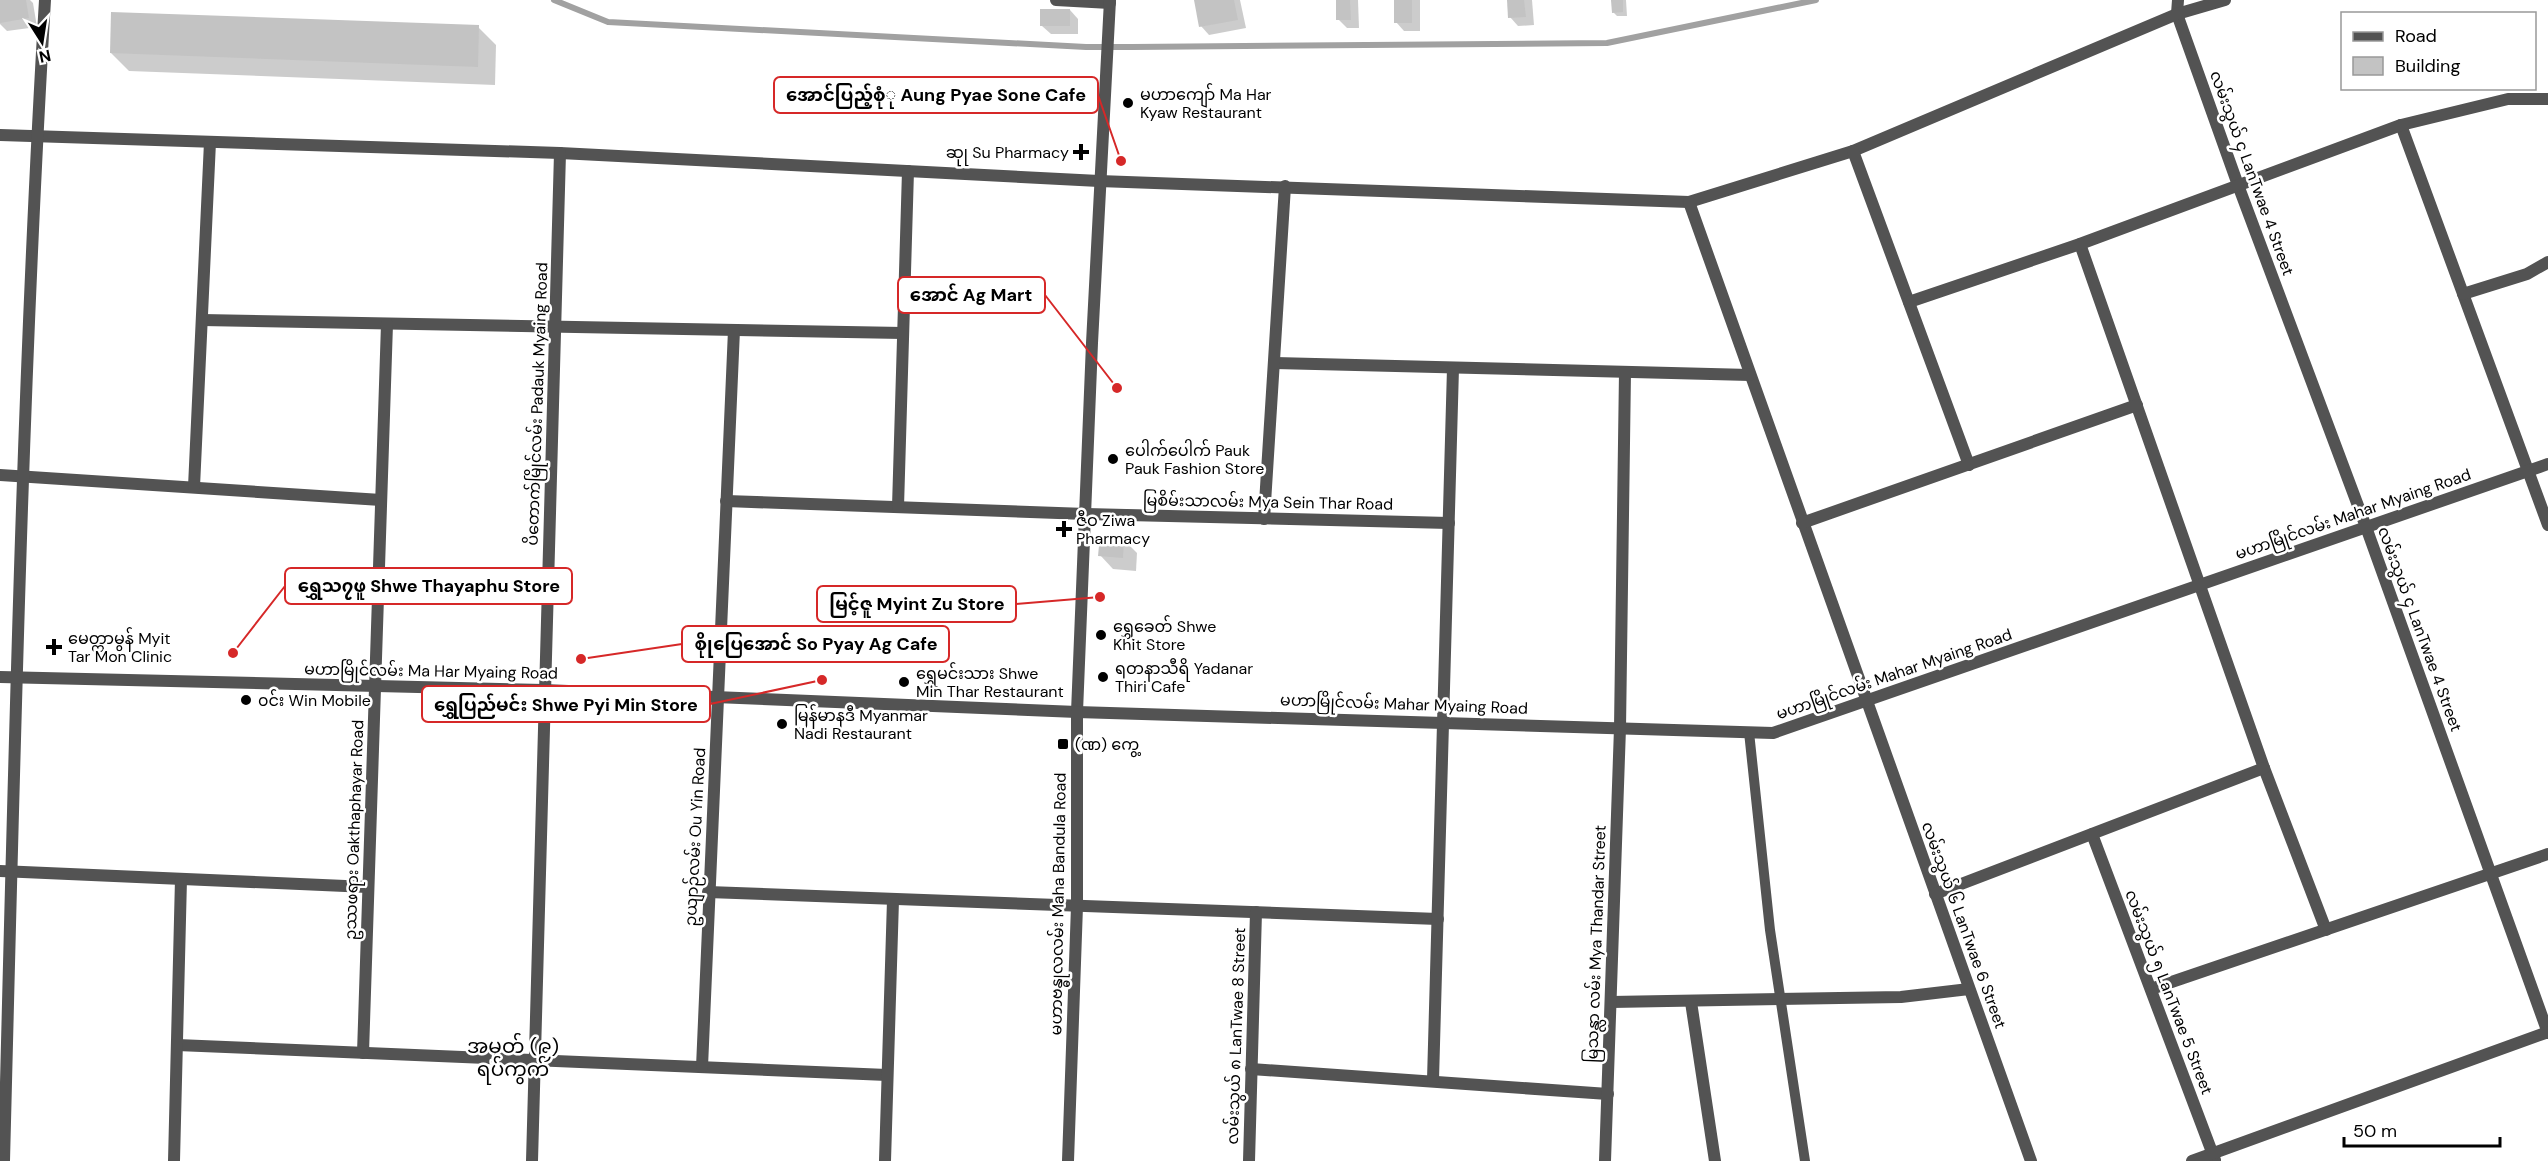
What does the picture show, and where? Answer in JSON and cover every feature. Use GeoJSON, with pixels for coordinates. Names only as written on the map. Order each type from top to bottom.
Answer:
{"type":"FeatureCollection","features":[{"type":"Feature","properties":{"kind":"street"},"geometry":{"type":"LineString","coordinates":[[4,1161],[6,871],[16,678],[37,136],[45,0]]}},
{"type":"Feature","properties":{"kind":"street"},"geometry":{"type":"LineString","coordinates":[[1056,0],[1110,1]]}},
{"type":"Feature","properties":{"kind":"street","name":"လမ်းသွယ် ၄ LanTwae 4 Street"},"geometry":{"type":"LineString","coordinates":[[2178,0],[2177,14],[2238,185],[2366,527],[2548,1032]]}},
{"type":"Feature","properties":{"kind":"street"},"geometry":{"type":"LineString","coordinates":[[0,135],[560,153],[1099,181],[1689,202],[1853,150],[2177,14],[2225,0]]}},
{"type":"Feature","properties":{"kind":"street","name":"မဟာဗန္ဓုလလမ်း Maha Bandula Road"},"geometry":{"type":"LineString","coordinates":[[1068,1161],[1077,906],[1077,712],[1099,181],[1110,1]]}},
{"type":"Feature","properties":{"kind":"street"},"geometry":{"type":"LineString","coordinates":[[1909,302],[2080,244],[2401,125],[2508,99],[2548,99]]}},
{"type":"Feature","properties":{"kind":"street"},"geometry":{"type":"LineString","coordinates":[[2401,125],[2548,525]]}},
{"type":"Feature","properties":{"kind":"street"},"geometry":{"type":"LineString","coordinates":[[194,487],[210,142]]}},
{"type":"Feature","properties":{"kind":"street"},"geometry":{"type":"LineString","coordinates":[[1853,150],[1969,465]]}},
{"type":"Feature","properties":{"kind":"street","name":"ပိတောက်မြိုင်လမ်း Padauk Myaing Road"},"geometry":{"type":"LineString","coordinates":[[532,1161],[560,153]]}},
{"type":"Feature","properties":{"kind":"street"},"geometry":{"type":"LineString","coordinates":[[898,507],[908,171]]}},
{"type":"Feature","properties":{"kind":"street"},"geometry":{"type":"LineString","coordinates":[[1264,519],[1285,186]]}},
{"type":"Feature","properties":{"kind":"street","name":"လမ်းသွယ် ၆ LanTwae 6 Street"},"geometry":{"type":"LineString","coordinates":[[1689,202],[2031,1161]]}},
{"type":"Feature","properties":{"kind":"street"},"geometry":{"type":"LineString","coordinates":[[2080,244],[2264,768],[2325,930]]}},
{"type":"Feature","properties":{"kind":"street"},"geometry":{"type":"LineString","coordinates":[[2463,294],[2527,274],[2548,262]]}},
{"type":"Feature","properties":{"kind":"street"},"geometry":{"type":"LineString","coordinates":[[202,320],[903,333]]}},
{"type":"Feature","properties":{"kind":"street","name":"ဥဿဖရား Oakthaphayar Road"},"geometry":{"type":"LineString","coordinates":[[363,1053],[387,324]]}},
{"type":"Feature","properties":{"kind":"street","name":"ဥယျာဉ်လမ်း Ou Yin Road"},"geometry":{"type":"LineString","coordinates":[[702,1067],[734,330]]}},
{"type":"Feature","properties":{"kind":"street"},"geometry":{"type":"LineString","coordinates":[[1275,363],[1750,375]]}},
{"type":"Feature","properties":{"kind":"street"},"geometry":{"type":"LineString","coordinates":[[1433,1080],[1453,368]]}},
{"type":"Feature","properties":{"kind":"street","name":"မြသန္လာ လမ်း Mya Thandar Street"},"geometry":{"type":"LineString","coordinates":[[1605,1161],[1620,728],[1625,372]]}},
{"type":"Feature","properties":{"kind":"street"},"geometry":{"type":"LineString","coordinates":[[1802,523],[2136,405]]}},
{"type":"Feature","properties":{"kind":"street","name":"မဟာမြိုင်လမ်း Mahar Myaing Road"},"geometry":{"type":"LineString","coordinates":[[1077,712],[1443,721],[1773,733],[2548,464]]}},
{"type":"Feature","properties":{"kind":"street"},"geometry":{"type":"LineString","coordinates":[[0,475],[381,500]]}},
{"type":"Feature","properties":{"kind":"street"},"geometry":{"type":"LineString","coordinates":[[726,501],[1086,514]]}},
{"type":"Feature","properties":{"kind":"street","name":"မြစိမ်းသာလမ်း Mya Sein Thar Road"},"geometry":{"type":"LineString","coordinates":[[1086,514],[1449,523]]}},
{"type":"Feature","properties":{"kind":"street","name":"မဟာမြိုင်လမ်း Ma Har Myaing Road"},"geometry":{"type":"LineString","coordinates":[[0,677],[544,690],[1077,712]]}},
{"type":"Feature","properties":{"kind":"street"},"geometry":{"type":"LineString","coordinates":[[1935,894],[2264,768]]}},
{"type":"Feature","properties":{"kind":"street","name":"လမ်းသွယ် ၅ LanTwae 5 Street"},"geometry":{"type":"LineString","coordinates":[[2092,834],[2214,1157]]}},
{"type":"Feature","properties":{"kind":"street"},"geometry":{"type":"LineString","coordinates":[[2151,989],[2548,854]]}},
{"type":"Feature","properties":{"kind":"street"},"geometry":{"type":"LineString","coordinates":[[6,871],[368,887]]}},
{"type":"Feature","properties":{"kind":"street"},"geometry":{"type":"LineString","coordinates":[[174,1161],[182,879]]}},
{"type":"Feature","properties":{"kind":"street"},"geometry":{"type":"LineString","coordinates":[[708,892],[1438,919]]}},
{"type":"Feature","properties":{"kind":"street"},"geometry":{"type":"LineString","coordinates":[[885,1161],[892,900]]}},
{"type":"Feature","properties":{"kind":"street","name":"လမ်းသွယ် ၈ LanTwae 8 Street"},"geometry":{"type":"LineString","coordinates":[[1249,1161],[1256,912]]}},
{"type":"Feature","properties":{"kind":"street"},"geometry":{"type":"LineString","coordinates":[[1611,1002],[1901,997],[1969,989]]}},
{"type":"Feature","properties":{"kind":"street"},"geometry":{"type":"LineString","coordinates":[[1691,1002],[1715,1161]]}},
{"type":"Feature","properties":{"kind":"street"},"geometry":{"type":"LineString","coordinates":[[2192,1161],[2214,1157],[2548,1032]]}},
{"type":"Feature","properties":{"kind":"street"},"geometry":{"type":"LineString","coordinates":[[177,1045],[888,1075]]}},
{"type":"Feature","properties":{"kind":"street"},"geometry":{"type":"LineString","coordinates":[[1251,1069],[1608,1094]]}},
{"type":"Feature","properties":{"kind":"lane"},"geometry":{"type":"LineString","coordinates":[[1749,732],[1779,999],[1805,1161]]}},
{"type":"Feature","properties":{"kind":"building"},"geometry":{"type":"Polygon","coordinates":[[[0,0],[26,0],[29,18],[0,23],[0,0]]]}},
{"type":"Feature","properties":{"kind":"building"},"geometry":{"type":"Polygon","coordinates":[[[1194,0],[1234,0],[1238,20],[1199,27],[1194,0]]]}},
{"type":"Feature","properties":{"kind":"building"},"geometry":{"type":"Polygon","coordinates":[[[1336,0],[1350,0],[1351,20],[1336,20],[1336,0]]]}},
{"type":"Feature","properties":{"kind":"building"},"geometry":{"type":"Polygon","coordinates":[[[1394,0],[1412,0],[1412,23],[1394,23],[1394,0]]]}},
{"type":"Feature","properties":{"kind":"building"},"geometry":{"type":"Polygon","coordinates":[[[1507,0],[1524,0],[1526,17],[1508,18],[1507,0]]]}},
{"type":"Feature","properties":{"kind":"building"},"geometry":{"type":"Polygon","coordinates":[[[1611,0],[1623,0],[1623,12],[1612,13],[1611,0]]]}},
{"type":"Feature","properties":{"kind":"building"},"geometry":{"type":"Polygon","coordinates":[[[1040,9],[1070,9],[1070,26],[1040,26],[1040,9]]]}},
{"type":"Feature","properties":{"kind":"building"},"geometry":{"type":"Polygon","coordinates":[[[111,12],[479,25],[478,67],[110,53],[111,12]]]}},
{"type":"Feature","properties":{"kind":"building"},"geometry":{"type":"Polygon","coordinates":[[[1100,535],[1124,538],[1123,558],[1098,556],[1100,535]]]}},
{"type":"Feature","properties":{"kind":"waterway"},"geometry":{"type":"LineString","coordinates":[[554,0],[608,22],[1086,47],[1607,43],[1816,0]]}},
{"type":"Feature","properties":{"kind":"place","name":"မဟာကျော် Ma Har Kyaw Restaurant"},"geometry":{"type":"Point","coordinates":[1128,103]}},
{"type":"Feature","properties":{"kind":"place","name":"ဆုု Su Pharmacy"},"geometry":{"type":"Point","coordinates":[1081,152]}},
{"type":"Feature","properties":{"kind":"place","name":"အောင်ပြည့်စုံု Aung Pyae Sone Cafe"},"geometry":{"type":"Point","coordinates":[1121,161]}},
{"type":"Feature","properties":{"kind":"place","name":"အောင် Ag Mart"},"geometry":{"type":"Point","coordinates":[1117,388]}},
{"type":"Feature","properties":{"kind":"place","name":"ပေါက်ပေါက် Pauk Pauk Fashion Store"},"geometry":{"type":"Point","coordinates":[1113,459]}},
{"type":"Feature","properties":{"kind":"place","name":"ဇီဝ Ziwa Pharmacy"},"geometry":{"type":"Point","coordinates":[1064,529]}},
{"type":"Feature","properties":{"kind":"place","name":"မြင့်ဇူ Myint Zu Store"},"geometry":{"type":"Point","coordinates":[1100,597]}},
{"type":"Feature","properties":{"kind":"place","name":"ရွှေခေတ် Shwe Khit Store"},"geometry":{"type":"Point","coordinates":[1101,635]}},
{"type":"Feature","properties":{"kind":"place","name":"မေတ္တာမွန် Myit Tar Mon Clinic"},"geometry":{"type":"Point","coordinates":[54,647]}},
{"type":"Feature","properties":{"kind":"place","name":"ရွှေသ၇ဖူ Shwe Thayaphu Store"},"geometry":{"type":"Point","coordinates":[233,653]}},
{"type":"Feature","properties":{"kind":"place","name":"စိုုပြေအောင် So Pyay Ag Cafe"},"geometry":{"type":"Point","coordinates":[581,659]}},
{"type":"Feature","properties":{"kind":"place","name":"ရတနာသီရိ Yadanar Thiri Cafe"},"geometry":{"type":"Point","coordinates":[1103,677]}},
{"type":"Feature","properties":{"kind":"place","name":"ရွှေပြည်မင်း Shwe Pyi Min Store"},"geometry":{"type":"Point","coordinates":[822,680]}},
{"type":"Feature","properties":{"kind":"place","name":"ရွှေမင်းသား Shwe Min Thar Restaurant"},"geometry":{"type":"Point","coordinates":[904,682]}},
{"type":"Feature","properties":{"kind":"place","name":"၀င်း Win Mobile"},"geometry":{"type":"Point","coordinates":[246,700]}},
{"type":"Feature","properties":{"kind":"place","name":"မြန်မာနဒီ Myanmar Nadi Restaurant"},"geometry":{"type":"Point","coordinates":[782,724]}},
{"type":"Feature","properties":{"kind":"place","name":"(ဏ) ကွေ့"},"geometry":{"type":"Point","coordinates":[1063,744]}},
{"type":"Feature","properties":{"kind":"district","name":"အမှတ် (၉) ရပ်ကွက်"},"geometry":{"type":"Point","coordinates":[513,1058]}}]}
